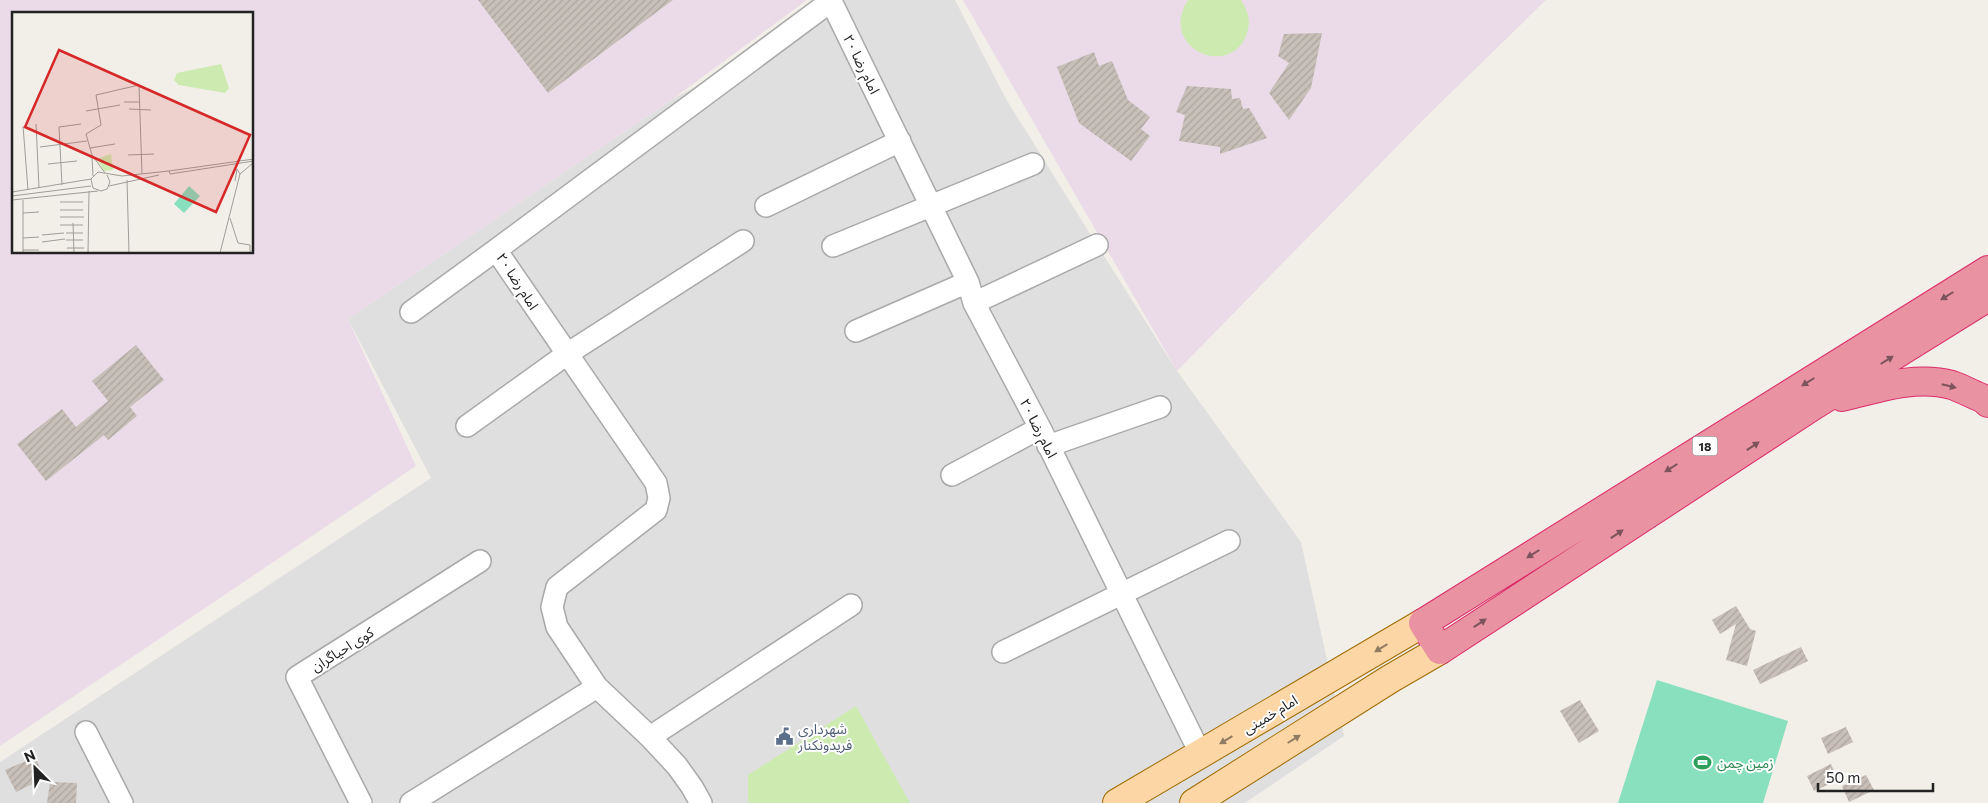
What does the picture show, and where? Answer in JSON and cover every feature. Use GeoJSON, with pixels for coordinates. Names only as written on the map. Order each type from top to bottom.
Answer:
{"type":"FeatureCollection","features":[{"type":"Feature","properties":{"kind":"highway","name":"18"},"geometry":{"type":"LineString","coordinates":[[1423,623],[1988,270]]}},
{"type":"Feature","properties":{"kind":"highway","name":"18"},"geometry":{"type":"LineString","coordinates":[[1440,650],[1816,404],[1988,297]]}},
{"type":"Feature","properties":{"kind":"highway","name":"18"},"geometry":{"type":"LineString","coordinates":[[1816,404],[1876,388],[1919,381],[1952,386],[1984,399],[1988,403]]}},
{"type":"Feature","properties":{"kind":"highway"},"geometry":{"type":"LineString","coordinates":[[1423,623],[1440,650]]}},
{"type":"Feature","properties":{"kind":"main road","name":"امام خمینی"},"geometry":{"type":"LineString","coordinates":[[1117,803],[1423,623]]}},
{"type":"Feature","properties":{"kind":"main road"},"geometry":{"type":"LineString","coordinates":[[1194,803],[1390,679],[1440,650]]}},
{"type":"Feature","properties":{"kind":"street","name":"امام رضا ۲۰"},"geometry":{"type":"LineString","coordinates":[[597,687],[557,627],[552,607],[553,598],[557,586],[656,510],[659,498],[656,483],[496,250],[831,1],[968,282],[974,303],[1044,437],[1201,755]]}},
{"type":"Feature","properties":{"kind":"street"},"geometry":{"type":"LineString","coordinates":[[766,206],[900,141]]}},
{"type":"Feature","properties":{"kind":"street"},"geometry":{"type":"LineString","coordinates":[[832,246],[1033,164]]}},
{"type":"Feature","properties":{"kind":"street"},"geometry":{"type":"LineString","coordinates":[[468,426],[567,354],[743,241]]}},
{"type":"Feature","properties":{"kind":"street"},"geometry":{"type":"LineString","coordinates":[[974,303],[1097,245]]}},
{"type":"Feature","properties":{"kind":"street"},"geometry":{"type":"LineString","coordinates":[[411,312],[496,250]]}},
{"type":"Feature","properties":{"kind":"street"},"geometry":{"type":"LineString","coordinates":[[856,331],[968,282]]}},
{"type":"Feature","properties":{"kind":"street"},"geometry":{"type":"LineString","coordinates":[[952,475],[1044,437],[1160,407]]}},
{"type":"Feature","properties":{"kind":"street"},"geometry":{"type":"LineString","coordinates":[[1003,652],[1229,541]]}},
{"type":"Feature","properties":{"kind":"street","name":"کوی احیاگران"},"geometry":{"type":"LineString","coordinates":[[361,803],[297,677],[480,561]]}},
{"type":"Feature","properties":{"kind":"street"},"geometry":{"type":"LineString","coordinates":[[650,737],[851,605]]}},
{"type":"Feature","properties":{"kind":"street"},"geometry":{"type":"LineString","coordinates":[[410,803],[597,687],[650,737],[697,795],[712,803]]}},
{"type":"Feature","properties":{"kind":"street"},"geometry":{"type":"LineString","coordinates":[[86,732],[122,803]]}},
{"type":"Feature","properties":{"kind":"shaded area"},"geometry":{"type":"Polygon","coordinates":[[[0,0],[807,0],[674,98],[348,319],[416,466],[0,746],[0,0]]]}},
{"type":"Feature","properties":{"kind":"shaded area"},"geometry":{"type":"Polygon","coordinates":[[[833,0],[955,0],[1006,99],[1177,371],[1301,542],[1344,736],[1245,803],[0,803],[0,762],[431,478],[348,319],[674,98],[713,78],[833,0]]]}},
{"type":"Feature","properties":{"kind":"shaded area"},"geometry":{"type":"Polygon","coordinates":[[[963,0],[1546,0],[1424,119],[1177,371],[963,0]]]}},
{"type":"Feature","properties":{"kind":"green space"},"geometry":{"type":"Polygon","coordinates":[[[1188,0],[1241,0],[1247,12],[1249,24],[1247,33],[1239,47],[1227,55],[1214,56],[1200,52],[1189,44],[1182,32],[1181,17],[1188,0]]]}},
{"type":"Feature","properties":{"kind":"green space","name":"زمین چمن"},"geometry":{"type":"Polygon","coordinates":[[[1657,680],[1788,721],[1763,803],[1618,803],[1657,680]]]}},
{"type":"Feature","properties":{"kind":"green space"},"geometry":{"type":"Polygon","coordinates":[[[856,706],[910,803],[748,802],[748,775],[856,706]]]}},
{"type":"Feature","properties":{"kind":"building"},"geometry":{"type":"Polygon","coordinates":[[[478,0],[673,0],[548,93],[478,0]]]}},
{"type":"Feature","properties":{"kind":"building"},"geometry":{"type":"Polygon","coordinates":[[[1322,33],[1311,88],[1289,120],[1269,93],[1289,63],[1278,56],[1284,34],[1322,33]]]}},
{"type":"Feature","properties":{"kind":"building"},"geometry":{"type":"Polygon","coordinates":[[[1094,52],[1099,66],[1112,61],[1128,100],[1150,117],[1141,129],[1150,136],[1131,161],[1079,123],[1057,67],[1094,52]]]}},
{"type":"Feature","properties":{"kind":"building"},"geometry":{"type":"Polygon","coordinates":[[[1187,86],[1231,89],[1232,99],[1240,98],[1243,109],[1249,108],[1267,138],[1220,154],[1220,147],[1179,141],[1185,115],[1176,112],[1187,86]]]}},
{"type":"Feature","properties":{"kind":"building"},"geometry":{"type":"Polygon","coordinates":[[[136,345],[164,380],[130,407],[137,416],[108,440],[104,435],[46,481],[17,444],[62,409],[76,427],[108,401],[92,381],[136,345]]]}},
{"type":"Feature","properties":{"kind":"building"},"geometry":{"type":"Polygon","coordinates":[[[1736,606],[1750,629],[1756,631],[1747,666],[1726,660],[1736,624],[1720,634],[1712,620],[1736,606]]]}},
{"type":"Feature","properties":{"kind":"building"},"geometry":{"type":"Polygon","coordinates":[[[1801,647],[1808,661],[1760,684],[1753,670],[1801,647]]]}},
{"type":"Feature","properties":{"kind":"building"},"geometry":{"type":"Polygon","coordinates":[[[1580,700],[1599,731],[1579,743],[1560,711],[1580,700]]]}},
{"type":"Feature","properties":{"kind":"building"},"geometry":{"type":"Polygon","coordinates":[[[1846,727],[1853,742],[1828,754],[1821,738],[1846,727]]]}},
{"type":"Feature","properties":{"kind":"building"},"geometry":{"type":"Polygon","coordinates":[[[35,757],[45,778],[16,792],[5,770],[35,757]]]}},
{"type":"Feature","properties":{"kind":"building"},"geometry":{"type":"Polygon","coordinates":[[[1831,764],[1838,780],[1814,791],[1807,776],[1831,764]]]}},
{"type":"Feature","properties":{"kind":"building"},"geometry":{"type":"Polygon","coordinates":[[[1866,775],[1874,790],[1849,802],[1842,786],[1866,775]]]}},
{"type":"Feature","properties":{"kind":"building"},"geometry":{"type":"Polygon","coordinates":[[[50,782],[77,783],[76,803],[47,803],[50,782]]]}},
{"type":"Feature","properties":{"kind":"place","name":"شهرداری فریدونکنار"},"geometry":{"type":"Point","coordinates":[784,736]}},
{"type":"Feature","properties":{"kind":"place","name":"زمین چمن"},"geometry":{"type":"Point","coordinates":[1703,762]}}]}
